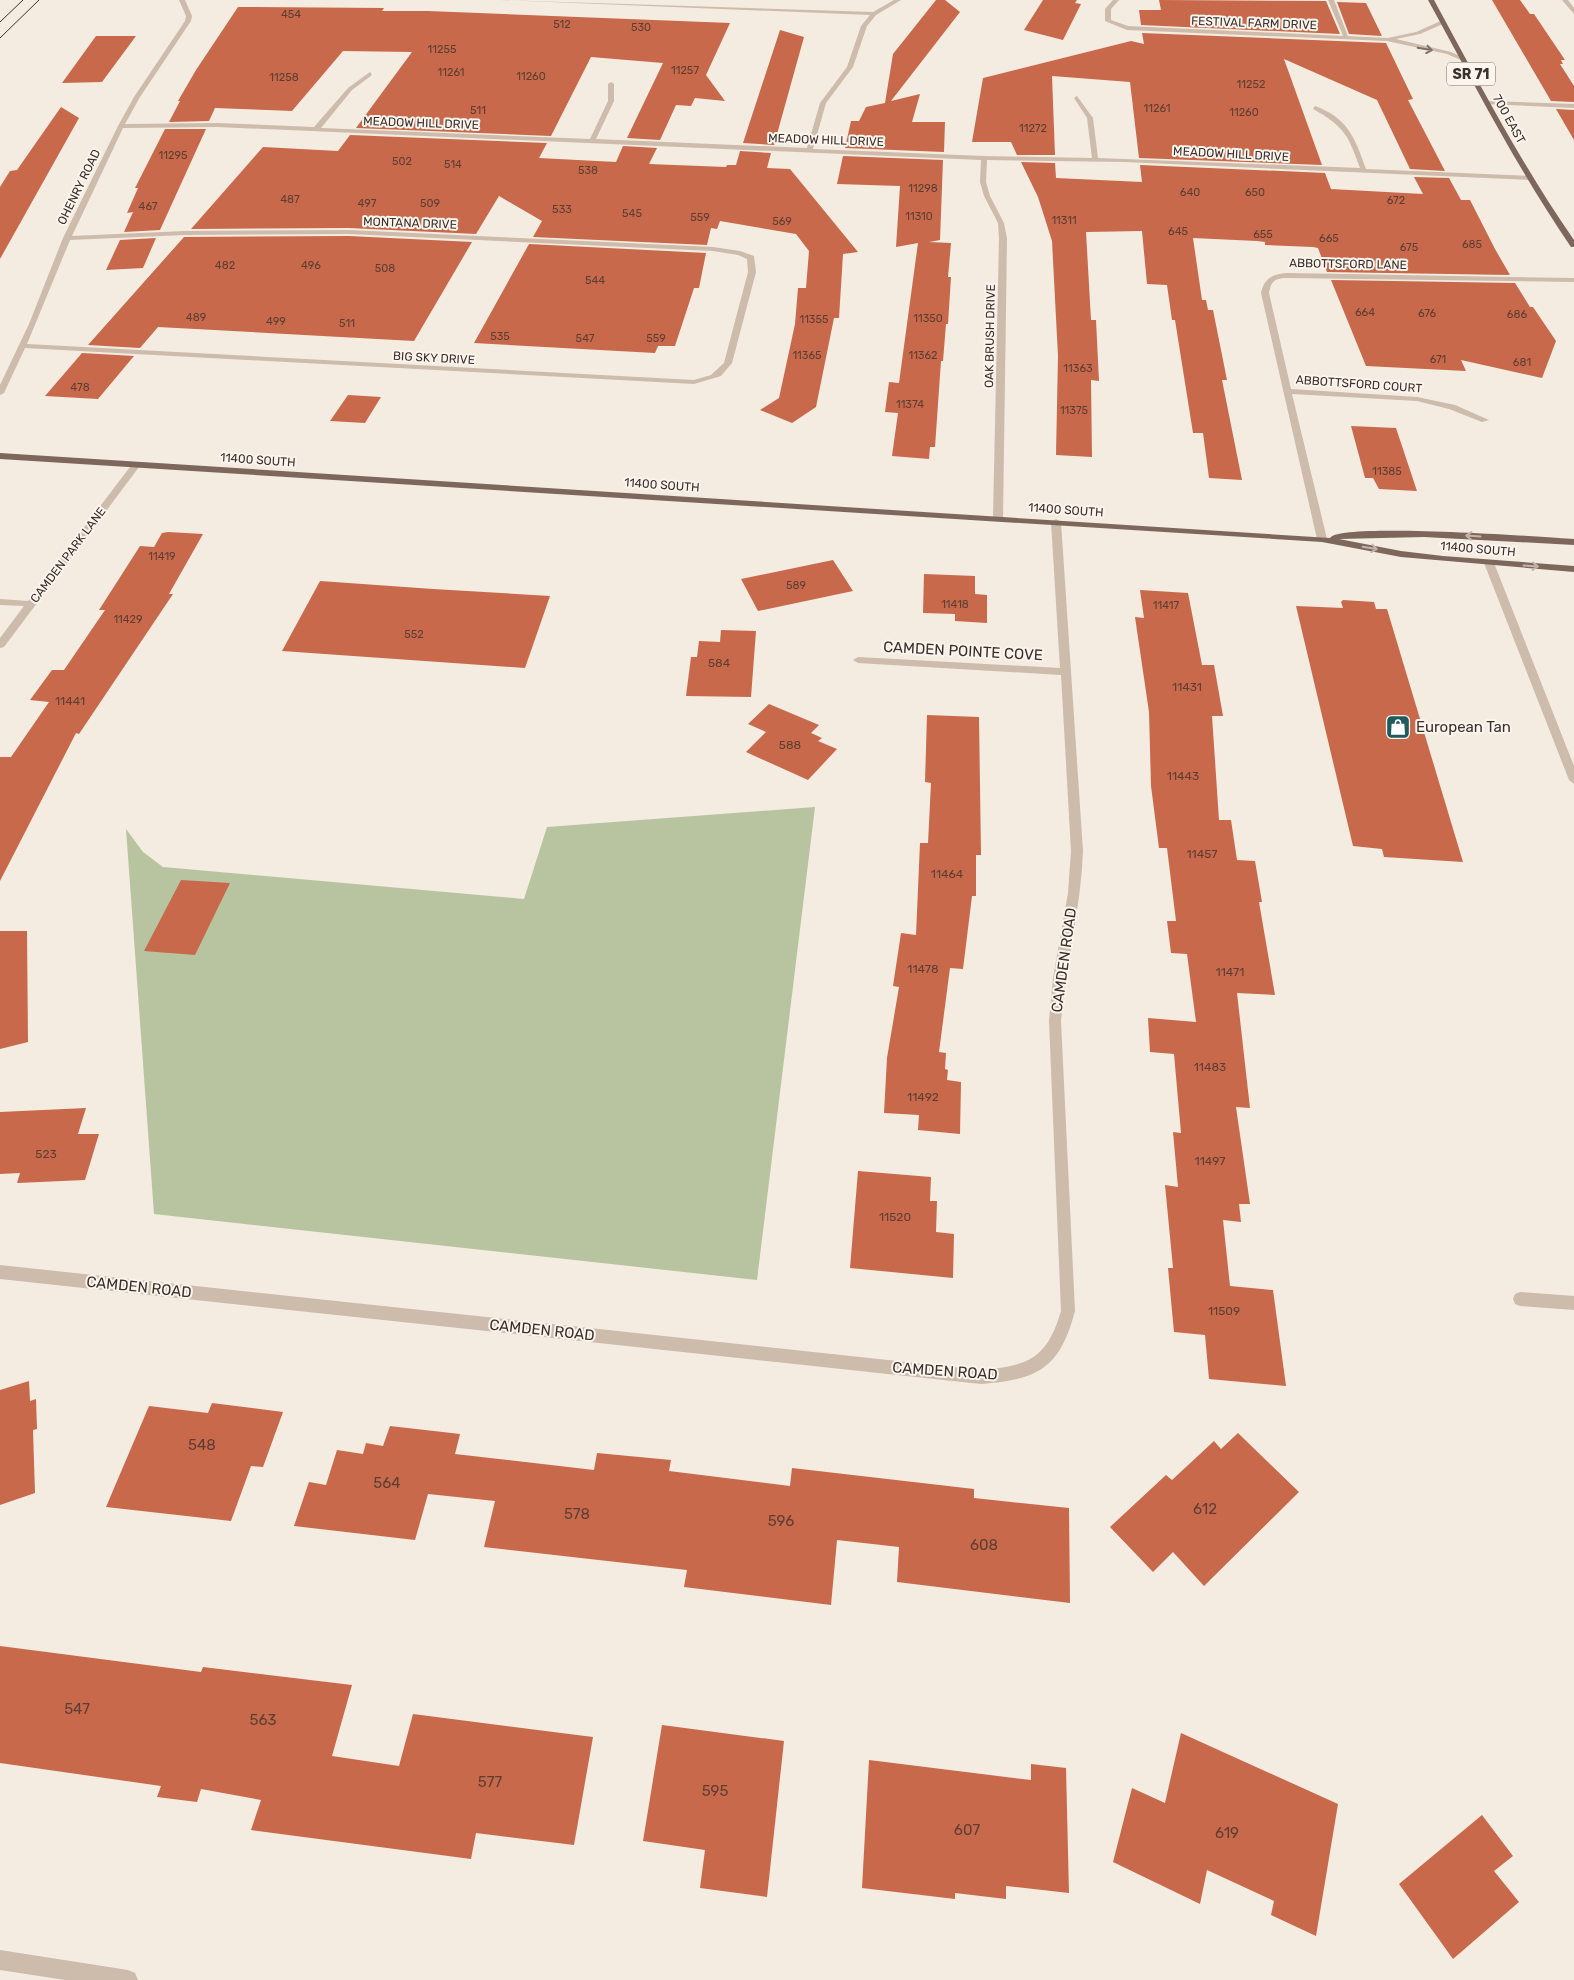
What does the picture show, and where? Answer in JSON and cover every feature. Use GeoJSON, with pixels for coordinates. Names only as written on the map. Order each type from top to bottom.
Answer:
{"type":"FeatureCollection","features":[{"type":"Feature","properties":{"kind":"main road","name":"700 EAST"},"geometry":{"type":"LineString","coordinates":[[1431,0],[1529,178],[1574,245]]}},
{"type":"Feature","properties":{"kind":"main road","name":"11400 SOUTH"},"geometry":{"type":"LineString","coordinates":[[0,456],[1322,539],[1401,554],[1574,569]]}},
{"type":"Feature","properties":{"kind":"main road","name":"11400 SOUTH"},"geometry":{"type":"LineString","coordinates":[[1322,539],[1386,533],[1434,533],[1574,542]]}},
{"type":"Feature","properties":{"kind":"street","name":"OHENRY ROAD"},"geometry":{"type":"LineString","coordinates":[[0,393],[23,346],[67,238],[121,126],[150,77],[188,21],[189,16],[182,0]]}},
{"type":"Feature","properties":{"kind":"street"},"geometry":{"type":"LineString","coordinates":[[503,0],[874,14]]}},
{"type":"Feature","properties":{"kind":"street"},"geometry":{"type":"LineString","coordinates":[[809,151],[823,103],[850,67],[864,26],[874,14],[898,0]]}},
{"type":"Feature","properties":{"kind":"street","name":"FESTIVAL FARM DRIVE"},"geometry":{"type":"LineString","coordinates":[[1116,0],[1108,9],[1107,17],[1111,23],[1120,27],[1144,30],[1387,39],[1449,53],[1463,59]]}},
{"type":"Feature","properties":{"kind":"street"},"geometry":{"type":"LineString","coordinates":[[1331,0],[1347,38]]}},
{"type":"Feature","properties":{"kind":"street"},"geometry":{"type":"LineString","coordinates":[[1565,0],[1574,12]]}},
{"type":"Feature","properties":{"kind":"street","name":"FESTIVAL FARM DRIVE"},"geometry":{"type":"LineString","coordinates":[[1387,39],[1418,33],[1443,22]]}},
{"type":"Feature","properties":{"kind":"street"},"geometry":{"type":"LineString","coordinates":[[316,130],[350,89],[370,74]]}},
{"type":"Feature","properties":{"kind":"street"},"geometry":{"type":"LineString","coordinates":[[592,141],[611,101],[611,84]]}},
{"type":"Feature","properties":{"kind":"street"},"geometry":{"type":"LineString","coordinates":[[1077,98],[1090,118],[1095,159]]}},
{"type":"Feature","properties":{"kind":"street"},"geometry":{"type":"LineString","coordinates":[[1487,103],[1574,106]]}},
{"type":"Feature","properties":{"kind":"street"},"geometry":{"type":"LineString","coordinates":[[1315,108],[1336,118],[1349,130],[1364,171]]}},
{"type":"Feature","properties":{"kind":"street","name":"MEADOW HILL DRIVE"},"geometry":{"type":"LineString","coordinates":[[121,126],[193,124],[809,151],[984,158],[1095,159],[1529,178]]}},
{"type":"Feature","properties":{"kind":"street","name":"OAK BRUSH DRIVE"},"geometry":{"type":"LineString","coordinates":[[984,158],[983,182],[987,196],[1001,223],[1004,239],[998,518]]}},
{"type":"Feature","properties":{"kind":"street","name":"MONTANA DRIVE"},"geometry":{"type":"LineString","coordinates":[[67,238],[185,232],[350,232],[713,249],[740,253],[751,258]]}},
{"type":"Feature","properties":{"kind":"street","name":"BIG SKY DRIVE"},"geometry":{"type":"LineString","coordinates":[[23,346],[694,382],[712,378],[723,371],[728,363],[752,272],[751,258]]}},
{"type":"Feature","properties":{"kind":"street","name":"ABBOTTSFORD LANE"},"geometry":{"type":"LineString","coordinates":[[1322,539],[1265,293],[1268,281],[1275,276],[1574,280]]}},
{"type":"Feature","properties":{"kind":"street","name":"ABBOTTSFORD COURT"},"geometry":{"type":"LineString","coordinates":[[1287,391],[1417,399],[1452,407],[1485,420]]}},
{"type":"Feature","properties":{"kind":"street","name":"CAMDEN PARK LANE"},"geometry":{"type":"LineString","coordinates":[[0,645],[136,465]]}},
{"type":"Feature","properties":{"kind":"street","name":"CAMDEN ROAD"},"geometry":{"type":"LineString","coordinates":[[0,1272],[981,1377],[1002,1376],[1022,1372],[1038,1363],[1052,1350],[1061,1338],[1068,1311],[1056,1021],[1057,988],[1077,877],[1078,851],[1056,522]]}},
{"type":"Feature","properties":{"kind":"street"},"geometry":{"type":"LineString","coordinates":[[1489,563],[1574,780]]}},
{"type":"Feature","properties":{"kind":"street"},"geometry":{"type":"LineString","coordinates":[[0,602],[31,604]]}},
{"type":"Feature","properties":{"kind":"street","name":"CAMDEN POINTE COVE"},"geometry":{"type":"LineString","coordinates":[[858,660],[1067,672]]}},
{"type":"Feature","properties":{"kind":"street"},"geometry":{"type":"LineString","coordinates":[[1520,1299],[1574,1303]]}},
{"type":"Feature","properties":{"kind":"street"},"geometry":{"type":"LineString","coordinates":[[0,1960],[128,1980]]}},
{"type":"Feature","properties":{"kind":"green space"},"geometry":{"type":"Polygon","coordinates":[[[815,807],[757,1280],[154,1214],[126,829],[143,852],[163,867],[524,899],[547,827],[815,807]]]}},
{"type":"Feature","properties":{"kind":"building"},"geometry":{"type":"Polygon","coordinates":[[[936,0],[945,0],[960,12],[891,101],[920,94],[912,122],[945,122],[944,152],[845,148],[851,121],[859,121],[866,107],[885,103],[893,54],[936,0]]]}},
{"type":"Feature","properties":{"kind":"building"},"geometry":{"type":"Polygon","coordinates":[[[1043,0],[1077,0],[1075,3],[1081,4],[1063,40],[1024,30],[1043,0]]]}},
{"type":"Feature","properties":{"kind":"building"},"geometry":{"type":"Polygon","coordinates":[[[1159,0],[1326,1],[1340,34],[1141,25],[1139,10],[1161,10],[1159,0]]]}},
{"type":"Feature","properties":{"kind":"building"},"geometry":{"type":"Polygon","coordinates":[[[1492,0],[1520,0],[1530,14],[1534,14],[1565,60],[1561,60],[1563,64],[1560,64],[1574,86],[1574,102],[1551,101],[1492,0]]]}},
{"type":"Feature","properties":{"kind":"building"},"geometry":{"type":"Polygon","coordinates":[[[1337,2],[1366,3],[1382,36],[1349,34],[1337,2]]]}},
{"type":"Feature","properties":{"kind":"building"},"geometry":{"type":"Polygon","coordinates":[[[238,7],[384,8],[382,11],[428,11],[730,23],[706,75],[725,101],[695,98],[691,106],[676,105],[660,140],[627,138],[663,63],[591,57],[551,136],[356,128],[412,52],[343,51],[292,111],[215,108],[209,121],[169,122],[180,101],[178,101],[196,70],[238,7]]]}},
{"type":"Feature","properties":{"kind":"building"},"geometry":{"type":"Polygon","coordinates":[[[780,30],[804,37],[774,145],[743,143],[780,30]]]}},
{"type":"Feature","properties":{"kind":"building"},"geometry":{"type":"Polygon","coordinates":[[[1142,33],[1386,43],[1413,99],[1408,100],[1445,171],[1410,169],[1377,100],[1284,59],[1322,165],[1139,158],[1130,82],[1052,76],[1055,155],[1017,155],[1011,142],[972,142],[983,78],[1131,41],[1144,44],[1142,33]]]}},
{"type":"Feature","properties":{"kind":"building"},"geometry":{"type":"Polygon","coordinates":[[[96,36],[136,36],[102,82],[62,83],[96,36]]]}},
{"type":"Feature","properties":{"kind":"building"},"geometry":{"type":"Polygon","coordinates":[[[61,107],[79,118],[0,259],[0,187],[10,171],[17,170],[61,107]]]}},
{"type":"Feature","properties":{"kind":"building"},"geometry":{"type":"Polygon","coordinates":[[[1556,109],[1574,110],[1574,140],[1556,109]]]}},
{"type":"Feature","properties":{"kind":"building"},"geometry":{"type":"Polygon","coordinates":[[[165,129],[206,129],[160,230],[124,232],[133,212],[127,213],[138,188],[135,188],[165,129]]]}},
{"type":"Feature","properties":{"kind":"building"},"geometry":{"type":"Polygon","coordinates":[[[350,135],[547,143],[539,158],[616,162],[623,146],[657,148],[649,164],[726,167],[727,165],[736,165],[740,151],[771,153],[767,168],[790,169],[858,252],[843,254],[839,318],[834,318],[816,407],[792,423],[760,410],[779,398],[795,324],[798,288],[806,288],[809,251],[796,234],[720,221],[717,229],[711,228],[707,245],[533,237],[542,221],[499,196],[476,234],[349,228],[191,229],[263,147],[338,151],[350,135]]]}},
{"type":"Feature","properties":{"kind":"building"},"geometry":{"type":"Polygon","coordinates":[[[843,156],[943,160],[940,240],[929,242],[951,243],[948,277],[951,277],[948,324],[946,324],[943,361],[941,361],[935,447],[930,447],[929,459],[892,456],[898,413],[885,412],[889,382],[899,383],[918,243],[896,247],[900,186],[837,184],[843,156]]]}},
{"type":"Feature","properties":{"kind":"building"},"geometry":{"type":"Polygon","coordinates":[[[1021,162],[1055,163],[1056,178],[1142,182],[1140,165],[1325,173],[1331,189],[1423,194],[1414,177],[1449,178],[1461,200],[1470,200],[1510,275],[1327,272],[1318,248],[1265,245],[1265,242],[1257,241],[1193,238],[1202,300],[1206,300],[1208,310],[1213,310],[1227,380],[1222,380],[1242,480],[1209,478],[1203,433],[1193,433],[1175,320],[1172,320],[1167,285],[1147,284],[1142,231],[1086,232],[1091,320],[1096,320],[1099,381],[1091,380],[1092,457],[1056,455],[1058,356],[1052,241],[1038,197],[1021,162]]]}},
{"type":"Feature","properties":{"kind":"building"},"geometry":{"type":"Polygon","coordinates":[[[349,236],[472,242],[414,341],[158,327],[140,348],[88,345],[184,237],[349,236]]]}},
{"type":"Feature","properties":{"kind":"building"},"geometry":{"type":"Polygon","coordinates":[[[156,238],[143,268],[106,270],[120,240],[156,238]]]}},
{"type":"Feature","properties":{"kind":"building"},"geometry":{"type":"Polygon","coordinates":[[[529,244],[706,253],[699,288],[694,288],[675,346],[658,346],[655,353],[474,343],[529,244]]]}},
{"type":"Feature","properties":{"kind":"building"},"geometry":{"type":"Polygon","coordinates":[[[1331,280],[1515,283],[1530,307],[1533,307],[1556,341],[1542,378],[1461,360],[1466,371],[1366,366],[1331,280]]]}},
{"type":"Feature","properties":{"kind":"building"},"geometry":{"type":"Polygon","coordinates":[[[82,353],[134,356],[98,399],[45,396],[82,353]]]}},
{"type":"Feature","properties":{"kind":"building"},"geometry":{"type":"Polygon","coordinates":[[[348,395],[381,397],[365,423],[330,421],[348,395]]]}},
{"type":"Feature","properties":{"kind":"building"},"geometry":{"type":"Polygon","coordinates":[[[1351,426],[1396,428],[1417,491],[1379,489],[1373,478],[1365,478],[1351,426]]]}},
{"type":"Feature","properties":{"kind":"building"},"geometry":{"type":"Polygon","coordinates":[[[162,533],[203,534],[169,594],[173,594],[79,734],[76,733],[0,881],[0,757],[11,757],[49,702],[30,700],[52,670],[64,670],[105,610],[99,610],[140,546],[154,547],[162,533]]]}},
{"type":"Feature","properties":{"kind":"building"},"geometry":{"type":"Polygon","coordinates":[[[833,560],[853,591],[758,611],[741,579],[833,560]]]}},
{"type":"Feature","properties":{"kind":"building"},"geometry":{"type":"Polygon","coordinates":[[[924,574],[975,576],[975,594],[987,595],[987,623],[955,621],[955,614],[923,613],[924,574]]]}},
{"type":"Feature","properties":{"kind":"building"},"geometry":{"type":"Polygon","coordinates":[[[320,581],[550,596],[525,668],[282,651],[320,581]]]}},
{"type":"Feature","properties":{"kind":"building"},"geometry":{"type":"Polygon","coordinates":[[[1140,590],[1188,593],[1202,665],[1214,665],[1223,716],[1212,716],[1219,820],[1231,820],[1237,860],[1255,861],[1262,902],[1259,902],[1275,995],[1237,993],[1250,1108],[1236,1107],[1250,1204],[1239,1204],[1241,1222],[1223,1220],[1230,1286],[1273,1290],[1286,1386],[1209,1379],[1205,1335],[1174,1332],[1168,1268],[1173,1268],[1165,1185],[1178,1187],[1173,1132],[1181,1133],[1174,1054],[1150,1052],[1148,1018],[1196,1022],[1187,954],[1171,953],[1167,921],[1176,921],[1167,848],[1159,848],[1151,786],[1149,712],[1135,617],[1144,618],[1140,590]]]}},
{"type":"Feature","properties":{"kind":"building"},"geometry":{"type":"Polygon","coordinates":[[[1343,600],[1374,602],[1376,609],[1387,609],[1463,862],[1384,857],[1382,849],[1353,846],[1296,606],[1343,608],[1341,602],[1343,600]]]}},
{"type":"Feature","properties":{"kind":"building"},"geometry":{"type":"Polygon","coordinates":[[[721,630],[756,631],[751,697],[686,696],[691,657],[697,657],[699,641],[720,642],[721,630]]]}},
{"type":"Feature","properties":{"kind":"building"},"geometry":{"type":"Polygon","coordinates":[[[769,704],[819,725],[811,733],[822,738],[818,741],[837,749],[808,780],[746,752],[766,732],[748,724],[769,704]]]}},
{"type":"Feature","properties":{"kind":"building"},"geometry":{"type":"Polygon","coordinates":[[[927,715],[979,717],[981,855],[976,855],[976,896],[972,896],[963,969],[950,968],[939,1052],[946,1053],[945,1069],[948,1070],[947,1080],[961,1082],[960,1134],[918,1130],[919,1115],[884,1113],[887,1058],[899,987],[893,986],[901,933],[916,935],[920,843],[928,843],[931,783],[925,782],[927,715]]]}},
{"type":"Feature","properties":{"kind":"building"},"geometry":{"type":"Polygon","coordinates":[[[181,880],[230,883],[195,955],[144,951],[181,880]]]}},
{"type":"Feature","properties":{"kind":"building"},"geometry":{"type":"Polygon","coordinates":[[[0,931],[27,931],[28,1042],[0,1049],[0,931]]]}},
{"type":"Feature","properties":{"kind":"building"},"geometry":{"type":"Polygon","coordinates":[[[86,1108],[78,1134],[99,1134],[85,1180],[17,1183],[20,1173],[0,1174],[0,1112],[86,1108]]]}},
{"type":"Feature","properties":{"kind":"building"},"geometry":{"type":"Polygon","coordinates":[[[858,1171],[931,1177],[930,1201],[937,1201],[936,1232],[954,1234],[953,1278],[850,1268],[858,1171]]]}},
{"type":"Feature","properties":{"kind":"building"},"geometry":{"type":"Polygon","coordinates":[[[29,1381],[30,1401],[36,1399],[37,1429],[33,1430],[35,1493],[0,1505],[0,1390],[29,1381]]]}},
{"type":"Feature","properties":{"kind":"building"},"geometry":{"type":"Polygon","coordinates":[[[212,1403],[283,1412],[263,1467],[251,1466],[231,1521],[106,1507],[149,1406],[208,1413],[212,1403]]]}},
{"type":"Feature","properties":{"kind":"building"},"geometry":{"type":"Polygon","coordinates":[[[390,1426],[460,1434],[455,1454],[594,1470],[597,1453],[671,1460],[669,1471],[790,1486],[792,1468],[974,1489],[974,1498],[1069,1508],[1070,1603],[897,1582],[899,1547],[837,1540],[831,1605],[684,1587],[687,1570],[484,1547],[495,1501],[428,1494],[415,1540],[294,1526],[309,1482],[326,1485],[337,1450],[363,1454],[366,1443],[383,1446],[390,1426]]]}},
{"type":"Feature","properties":{"kind":"building"},"geometry":{"type":"Polygon","coordinates":[[[1238,1433],[1299,1492],[1204,1586],[1173,1552],[1153,1572],[1110,1527],[1166,1475],[1172,1480],[1214,1441],[1221,1449],[1238,1433]]]}},
{"type":"Feature","properties":{"kind":"building"},"geometry":{"type":"Polygon","coordinates":[[[0,1646],[201,1672],[203,1667],[352,1685],[332,1756],[399,1766],[413,1714],[593,1737],[574,1845],[476,1833],[471,1859],[251,1830],[261,1800],[201,1789],[197,1802],[157,1797],[161,1786],[0,1763],[0,1646]]]}},
{"type":"Feature","properties":{"kind":"building"},"geometry":{"type":"Polygon","coordinates":[[[662,1725],[784,1741],[767,1897],[700,1888],[705,1850],[643,1841],[662,1725]]]}},
{"type":"Feature","properties":{"kind":"building"},"geometry":{"type":"Polygon","coordinates":[[[1181,1733],[1338,1804],[1316,1936],[1271,1915],[1274,1901],[1207,1870],[1200,1904],[1113,1862],[1132,1788],[1165,1803],[1181,1733]]]}},
{"type":"Feature","properties":{"kind":"building"},"geometry":{"type":"Polygon","coordinates":[[[869,1760],[1031,1780],[1031,1764],[1066,1768],[1069,1893],[1006,1886],[1006,1899],[955,1893],[955,1899],[862,1888],[869,1760]]]}},
{"type":"Feature","properties":{"kind":"building"},"geometry":{"type":"Polygon","coordinates":[[[1482,1815],[1513,1856],[1494,1871],[1519,1902],[1453,1959],[1399,1884],[1482,1815]]]}},
{"type":"Feature","properties":{"kind":"tram line"},"geometry":{"type":"LineString","coordinates":[[0,22],[23,0]]}},
{"type":"Feature","properties":{"kind":"tram line"},"geometry":{"type":"LineString","coordinates":[[0,38],[39,0]]}},
{"type":"Feature","properties":{"kind":"place","name":"European Tan"},"geometry":{"type":"Point","coordinates":[1398,727]}}]}
